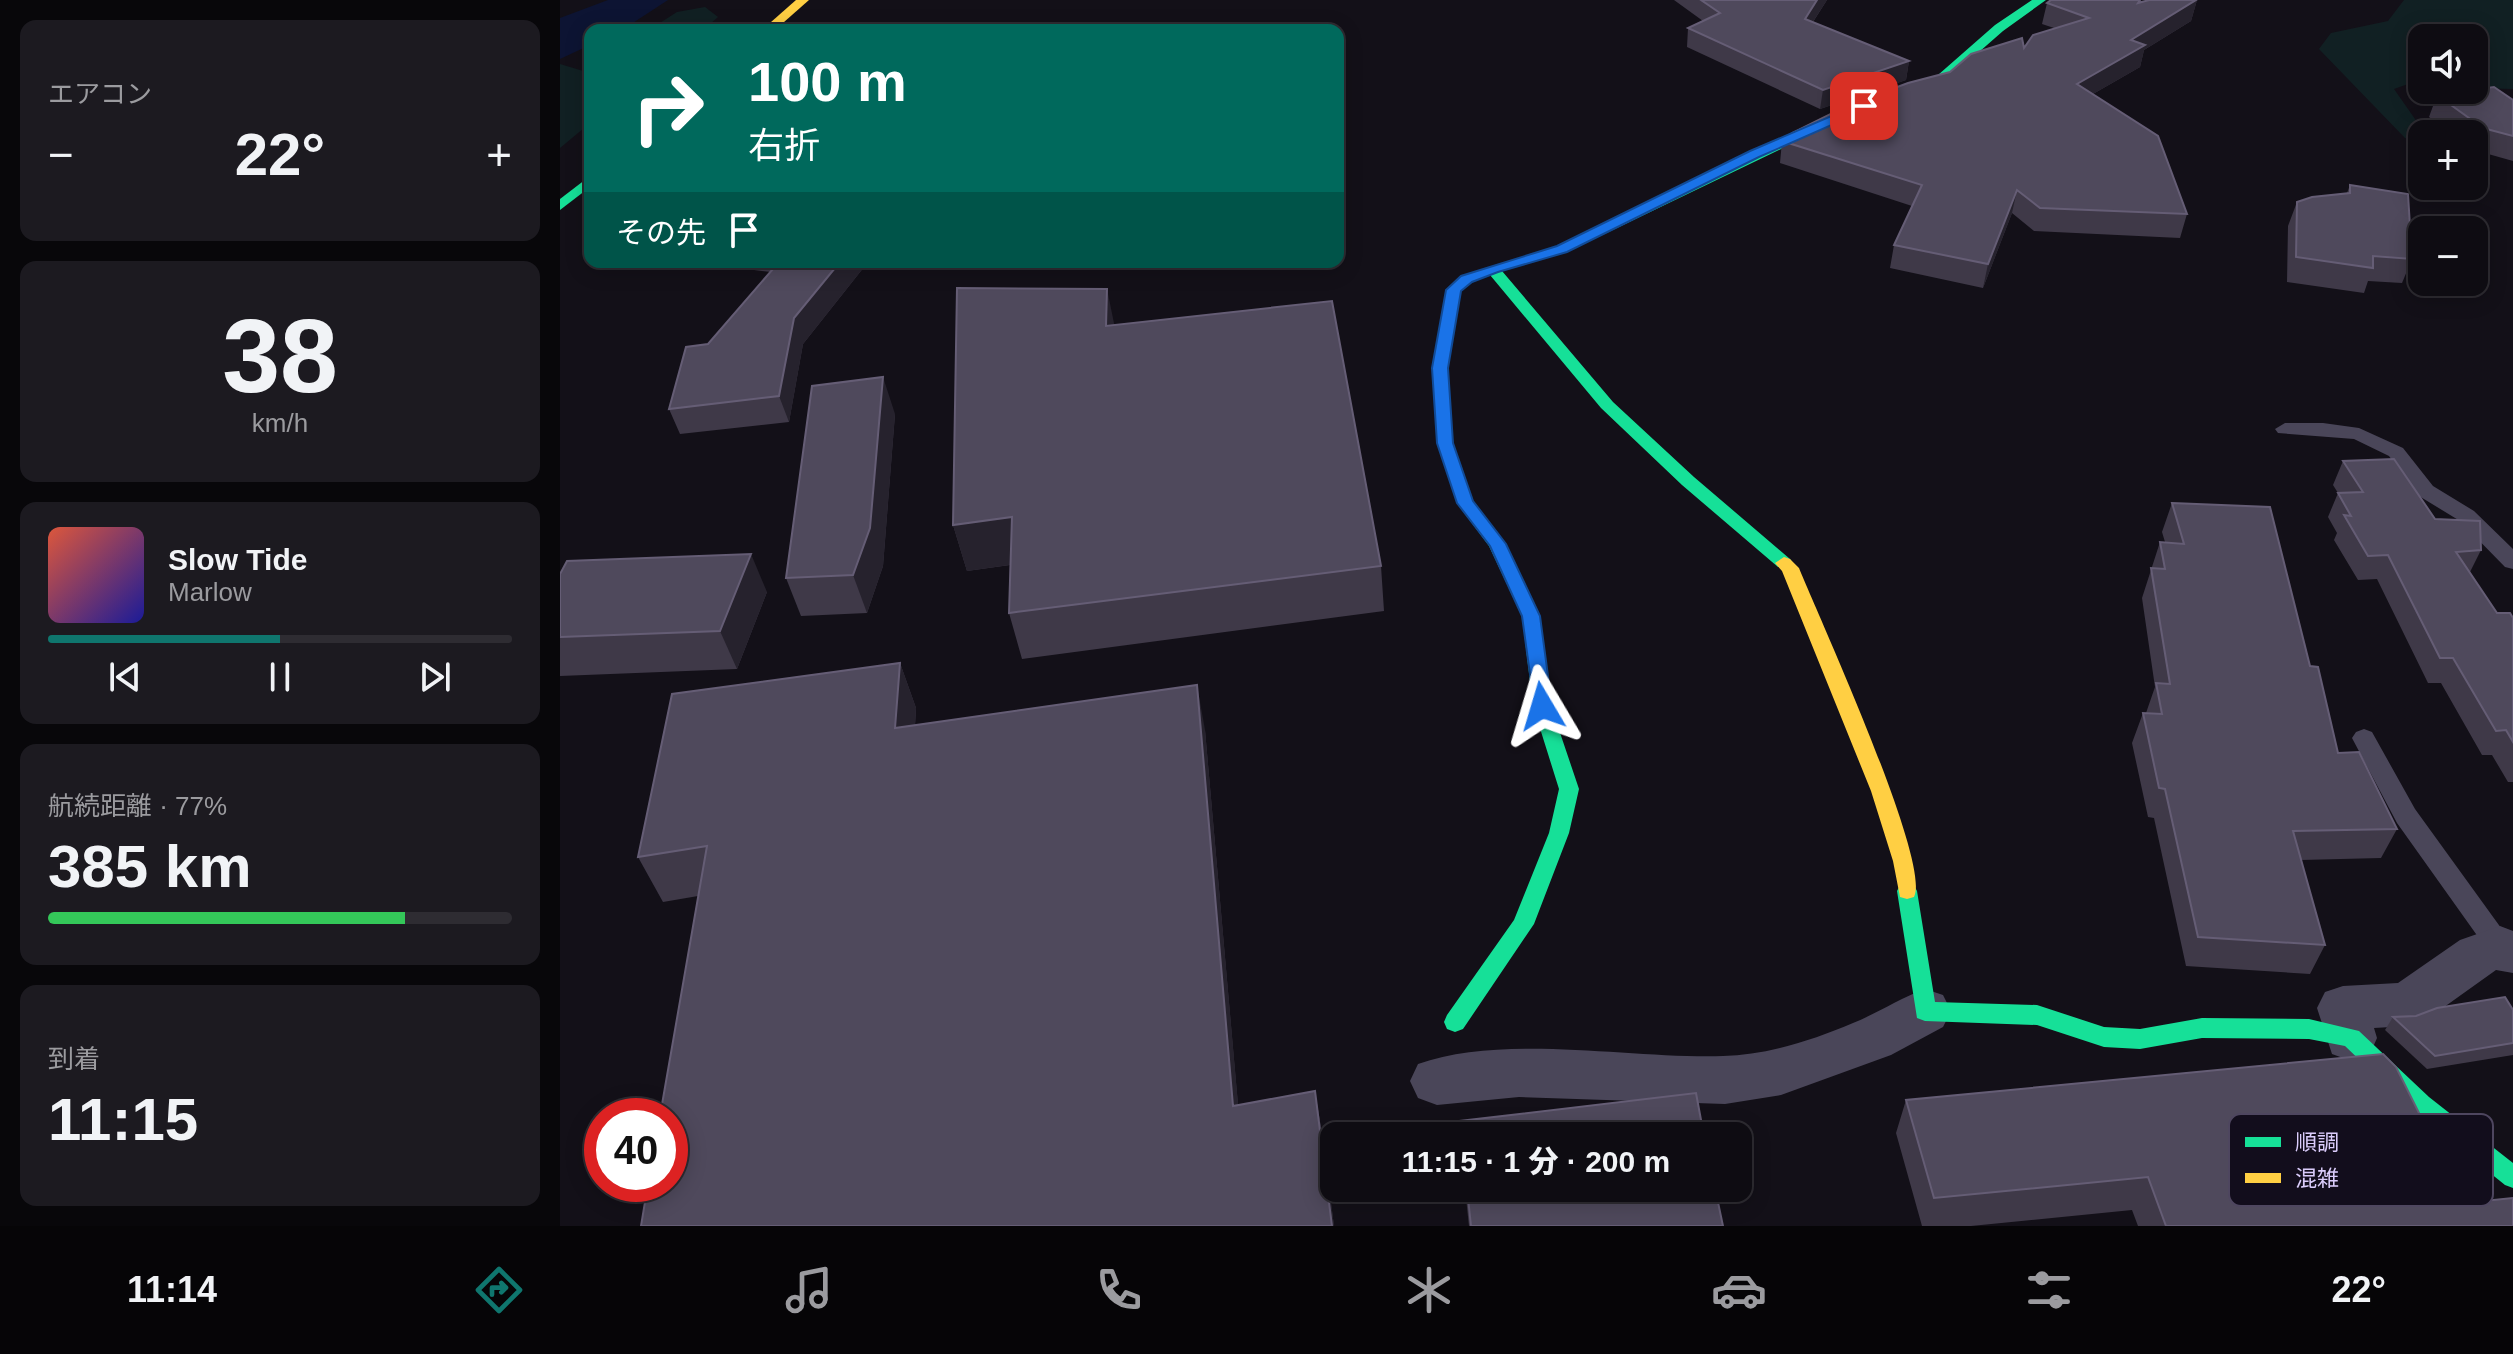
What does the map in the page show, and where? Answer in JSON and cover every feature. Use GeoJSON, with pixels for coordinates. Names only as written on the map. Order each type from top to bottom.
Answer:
{"type":"FeatureCollection","features":[{"type":"Feature","properties":{"kind":"main road"},"geometry":{"type":"LineString","coordinates":[[775,24],[803,0]]}},
{"type":"Feature","properties":{"kind":"main road"},"geometry":{"type":"LineString","coordinates":[[1455,1022],[1523,924],[1559,833],[1569,789],[1542,706],[1531,616],[1497,544],[1465,503],[1445,443],[1440,368],[1453,290],[1467,279],[1493,269],[1562,249],[1834,118],[1893,95],[1934,85],[1999,28],[2040,0]]}},
{"type":"Feature","properties":{"kind":"main road"},"geometry":{"type":"LineString","coordinates":[[560,206],[584,185]]}},
{"type":"Feature","properties":{"kind":"main road"},"geometry":{"type":"LineString","coordinates":[[1493,269],[1607,405],[1688,481],[1790,568],[1881,791],[1903,861],[1925,1011],[2037,1015],[2104,1037],[2140,1039],[2202,1028],[2309,1029],[2351,1038],[2434,1114]]}},
{"type":"Feature","properties":{"kind":"main road"},"geometry":{"type":"LineString","coordinates":[[2493,1161],[2513,1177]]}},
{"type":"Feature","properties":{"kind":"street"},"geometry":{"type":"LineString","coordinates":[[2351,1038],[2343,1008],[2408,1004],[2478,955],[2506,949]]}},
{"type":"Feature","properties":{"kind":"street"},"geometry":{"type":"LineString","coordinates":[[1437,1081],[1519,1073],[1725,1080],[1781,1072],[1872,1039],[1925,1011]]}},
{"type":"Feature","properties":{"kind":"lane"},"geometry":{"type":"LineString","coordinates":[[2285,429],[2323,429],[2359,434],[2396,452],[2426,491],[2467,516],[2513,562]]}},
{"type":"Feature","properties":{"kind":"lane"},"geometry":{"type":"LineString","coordinates":[[2364,738],[2406,816],[2506,949]]}},
{"type":"Feature","properties":{"kind":"shaded area"},"geometry":{"type":"Polygon","coordinates":[[[2404,0],[2513,0],[2513,89],[2488,88],[2488,24],[2408,24],[2408,84],[2394,89],[2416,120],[2408,120],[2408,139],[2405,138],[2319,49],[2331,33],[2388,21],[2404,0]]]}},
{"type":"Feature","properties":{"kind":"shaded area"},"geometry":{"type":"Polygon","coordinates":[[[705,7],[718,17],[710,24],[658,24],[677,12],[705,7]]]}},
{"type":"Feature","properties":{"kind":"shaded area"},"geometry":{"type":"Polygon","coordinates":[[[560,64],[584,71],[584,128],[560,148],[560,64]]]}},
{"type":"Feature","properties":{"kind":"water"},"geometry":{"type":"Polygon","coordinates":[[[608,0],[668,0],[631,24],[584,24],[584,48],[560,59],[560,18],[608,0]]]}},
{"type":"Feature","properties":{"kind":"building"},"geometry":{"type":"Polygon","coordinates":[[[1701,0],[1817,0],[1805,19],[1909,61],[1823,90],[1688,28],[1720,13],[1701,0]]]}},
{"type":"Feature","properties":{"kind":"building"},"geometry":{"type":"Polygon","coordinates":[[[2051,0],[2140,0],[2138,3],[2149,0],[2196,0],[2131,40],[2145,45],[2077,84],[2158,136],[2187,214],[2040,208],[2017,190],[1988,264],[1894,245],[1922,185],[1782,141],[1849,105],[1908,83],[1950,72],[1971,54],[2022,38],[2024,48],[2033,35],[2089,18],[2047,3],[2051,0]]]}},
{"type":"Feature","properties":{"kind":"building"},"geometry":{"type":"Polygon","coordinates":[[[2494,87],[2513,100],[2513,136],[2488,129],[2488,120],[2472,120],[2450,104],[2488,104],[2488,88],[2494,87]]]}},
{"type":"Feature","properties":{"kind":"building"},"geometry":{"type":"Polygon","coordinates":[[[2350,185],[2408,194],[2408,259],[2373,256],[2373,268],[2296,257],[2297,202],[2312,197],[2350,193],[2350,185]]]}},
{"type":"Feature","properties":{"kind":"building"},"geometry":{"type":"Polygon","coordinates":[[[774,268],[835,268],[794,318],[779,396],[669,409],[686,347],[708,344],[774,268]]]}},
{"type":"Feature","properties":{"kind":"building"},"geometry":{"type":"Polygon","coordinates":[[[957,288],[1107,289],[1106,326],[1332,301],[1381,566],[1009,613],[1012,517],[953,525],[957,288]]]}},
{"type":"Feature","properties":{"kind":"building"},"geometry":{"type":"Polygon","coordinates":[[[883,377],[870,528],[853,575],[786,578],[812,386],[883,377]]]}},
{"type":"Feature","properties":{"kind":"building"},"geometry":{"type":"Polygon","coordinates":[[[2394,459],[2435,519],[2480,521],[2481,550],[2456,552],[2497,613],[2510,613],[2513,618],[2513,742],[2506,730],[2496,731],[2453,658],[2440,658],[2388,555],[2368,556],[2344,515],[2351,516],[2338,493],[2363,492],[2343,461],[2394,459]]]}},
{"type":"Feature","properties":{"kind":"building"},"geometry":{"type":"Polygon","coordinates":[[[2172,503],[2270,507],[2310,666],[2318,667],[2338,753],[2359,752],[2397,829],[2293,831],[2325,945],[2198,937],[2165,789],[2159,788],[2143,713],[2162,714],[2156,683],[2170,684],[2151,568],[2165,569],[2160,542],[2184,544],[2172,503]]]}},
{"type":"Feature","properties":{"kind":"building"},"geometry":{"type":"Polygon","coordinates":[[[751,554],[720,631],[560,637],[560,574],[567,561],[751,554]]]}},
{"type":"Feature","properties":{"kind":"building"},"geometry":{"type":"Polygon","coordinates":[[[900,663],[895,728],[1197,685],[1233,1106],[1315,1091],[1320,1131],[1320,1202],[1329,1202],[1332,1226],[641,1226],[645,1202],[688,1202],[688,1098],[663,1098],[707,846],[638,857],[672,694],[900,663]]]}},
{"type":"Feature","properties":{"kind":"building"},"geometry":{"type":"Polygon","coordinates":[[[2505,997],[2513,1010],[2513,1043],[2435,1056],[2393,1017],[2416,1016],[2437,1008],[2505,997]]]}},
{"type":"Feature","properties":{"kind":"building"},"geometry":{"type":"Polygon","coordinates":[[[2383,1054],[2396,1067],[2420,1114],[2229,1114],[2229,1206],[2493,1206],[2493,1200],[2513,1198],[2513,1226],[2166,1226],[2148,1177],[1934,1198],[1906,1100],[2383,1054]]]}},
{"type":"Feature","properties":{"kind":"building"},"geometry":{"type":"Polygon","coordinates":[[[1696,1093],[1701,1122],[1460,1122],[1696,1093]]]}},
{"type":"Feature","properties":{"kind":"building"},"geometry":{"type":"Polygon","coordinates":[[[1468,1202],[1718,1202],[1723,1226],[1471,1226],[1468,1202]]]}},
{"type":"Feature","properties":{"kind":"traffic: fast"},"geometry":{"type":"LineString","coordinates":[[1784,563],[1688,481],[1607,405],[1493,269],[1562,249],[1834,118],[1893,95],[1934,85],[1999,28],[2040,0]]}},
{"type":"Feature","properties":{"kind":"traffic: fast"},"geometry":{"type":"LineString","coordinates":[[560,206],[584,185]]}},
{"type":"Feature","properties":{"kind":"traffic: fast"},"geometry":{"type":"LineString","coordinates":[[1455,1022],[1523,924],[1559,833],[1569,789],[1542,706],[1531,616],[1497,544],[1465,503],[1445,443],[1440,368],[1453,290],[1467,279],[1493,269]]}},
{"type":"Feature","properties":{"kind":"traffic: fast"},"geometry":{"type":"LineString","coordinates":[[1907,891],[1925,1011],[2037,1015],[2104,1037],[2140,1039],[2202,1028],[2309,1029],[2351,1038],[2434,1114]]}},
{"type":"Feature","properties":{"kind":"traffic: fast"},"geometry":{"type":"LineString","coordinates":[[2493,1161],[2513,1177]]}},
{"type":"Feature","properties":{"kind":"traffic: slow"},"geometry":{"type":"LineString","coordinates":[[775,24],[803,0]]}},
{"type":"Feature","properties":{"kind":"traffic: slow"},"geometry":{"type":"LineString","coordinates":[[1784,563],[1790,568],[1881,791],[1903,861],[1907,891]]}},
{"type":"Feature","properties":{"kind":"route"},"geometry":{"type":"LineString","coordinates":[[1542,706],[1531,616],[1497,544],[1465,503],[1445,443],[1440,368],[1453,290],[1467,279],[1493,269],[1562,249],[1755,154],[1864,106]]}}]}
